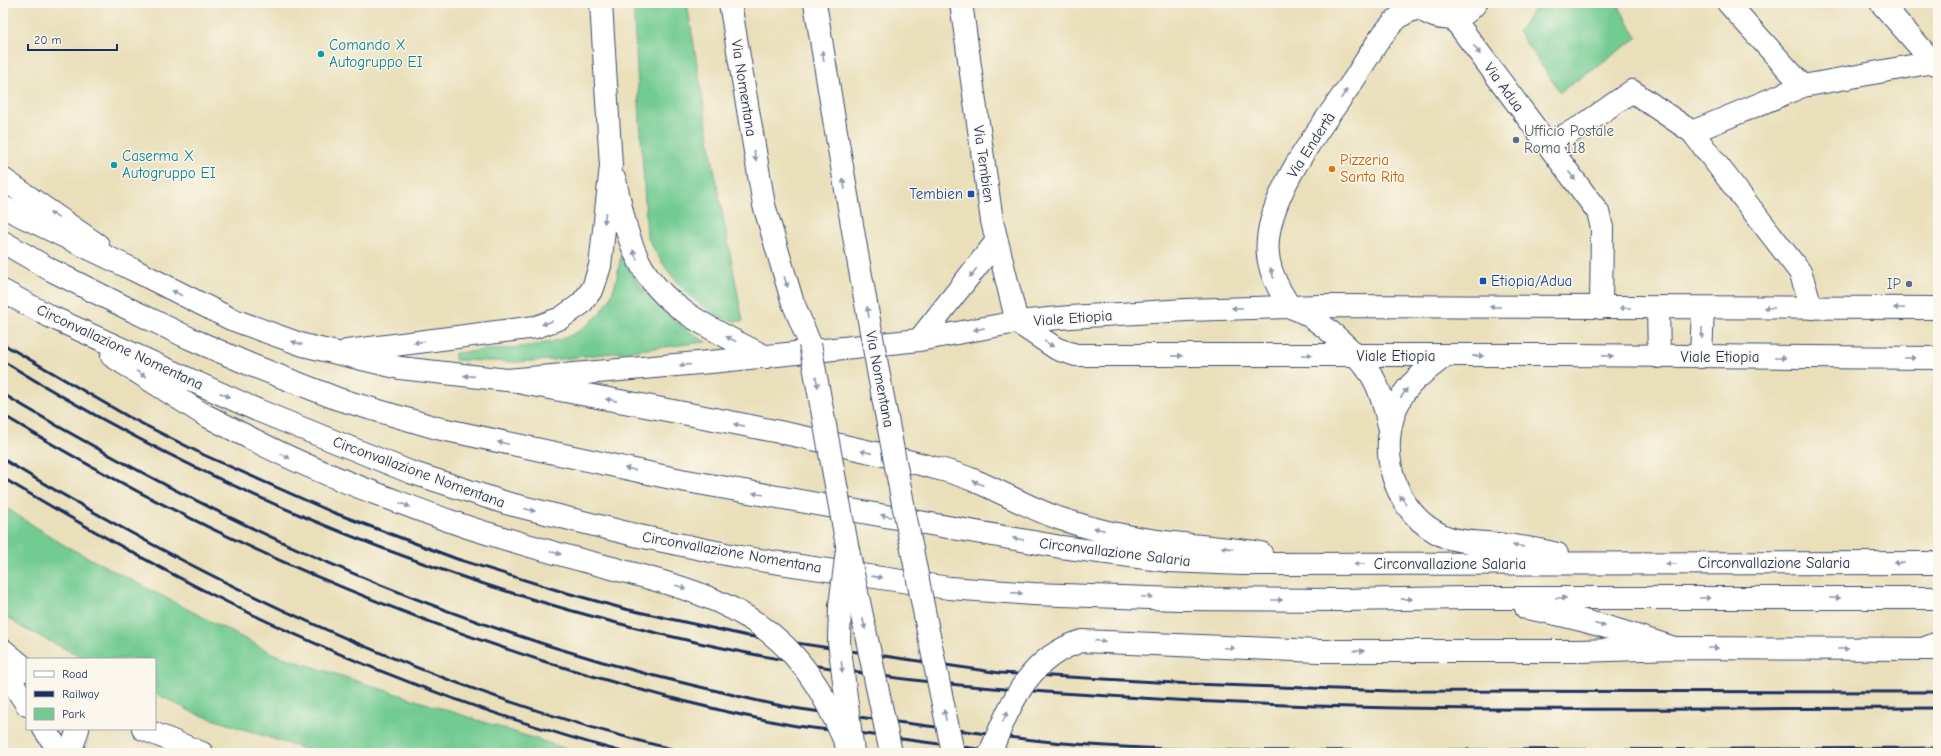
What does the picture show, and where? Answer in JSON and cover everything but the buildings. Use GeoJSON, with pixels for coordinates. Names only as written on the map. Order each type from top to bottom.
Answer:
{"type":"FeatureCollection","features":[{"type":"Feature","properties":{"kind":"main road"},"geometry":{"type":"LineString","coordinates":[[334,353],[536,327],[561,318],[572,311],[590,294],[597,278],[600,266],[611,166],[601,3]]}},
{"type":"Feature","properties":{"kind":"main road","name":"Via Nomentana"},"geometry":{"type":"LineString","coordinates":[[815,3],[841,169],[891,436],[954,753]]}},
{"type":"Feature","properties":{"kind":"main road","name":"Via Tembien"},"geometry":{"type":"LineString","coordinates":[[961,3],[996,242],[1017,322]]}},
{"type":"Feature","properties":{"kind":"main road"},"geometry":{"type":"LineString","coordinates":[[1417,5],[1441,17],[1454,18],[1465,15],[1476,3]]}},
{"type":"Feature","properties":{"kind":"main road"},"geometry":{"type":"LineString","coordinates":[[1728,3],[1803,86]]}},
{"type":"Feature","properties":{"kind":"main road"},"geometry":{"type":"LineString","coordinates":[[1881,3],[1936,64]]}},
{"type":"Feature","properties":{"kind":"main road","name":"Via Nomentana"},"geometry":{"type":"LineString","coordinates":[[731,5],[764,205],[790,293],[810,344],[848,545],[891,753]]}},
{"type":"Feature","properties":{"kind":"main road","name":"Via Endertà"},"geometry":{"type":"LineString","coordinates":[[1290,307],[1276,282],[1267,249],[1270,226],[1280,196],[1302,155],[1385,33],[1398,18],[1417,5]]}},
{"type":"Feature","properties":{"kind":"main road","name":"Via Adua"},"geometry":{"type":"LineString","coordinates":[[1454,18],[1598,212],[1602,228],[1601,308]]}},
{"type":"Feature","properties":{"kind":"main road"},"geometry":{"type":"LineString","coordinates":[[1692,132],[1803,86],[1936,64]]}},
{"type":"Feature","properties":{"kind":"main road"},"geometry":{"type":"LineString","coordinates":[[1563,136],[1582,126],[1632,91],[1692,132],[1800,272],[1812,308]]}},
{"type":"Feature","properties":{"kind":"main road"},"geometry":{"type":"LineString","coordinates":[[611,166],[628,237],[639,263],[651,280],[688,313],[766,357]]}},
{"type":"Feature","properties":{"kind":"main road"},"geometry":{"type":"LineString","coordinates":[[3,179],[132,269]]}},
{"type":"Feature","properties":{"kind":"main road"},"geometry":{"type":"LineString","coordinates":[[3,207],[132,269],[231,319],[303,345],[400,368],[508,380],[784,433],[945,470],[972,480],[1061,519],[1128,536],[1164,542],[1224,547],[1321,564]]}},
{"type":"Feature","properties":{"kind":"main road","name":"Circonvallazione Salaria"},"geometry":{"type":"LineString","coordinates":[[3,242],[52,270],[189,338],[251,366],[332,396],[400,418],[481,438],[681,480],[1061,547],[1169,562],[1321,564],[1938,563]]}},
{"type":"Feature","properties":{"kind":"main road"},"geometry":{"type":"LineString","coordinates":[[919,340],[996,242]]}},
{"type":"Feature","properties":{"kind":"main road","name":"Circonvallazione Nomentana"},"geometry":{"type":"LineString","coordinates":[[3,291],[49,316],[315,434],[410,472],[506,504],[638,536],[740,557],[949,588],[1033,594],[1179,599],[1341,600],[1466,598]]}},
{"type":"Feature","properties":{"kind":"main road"},"geometry":{"type":"LineString","coordinates":[[1290,307],[1300,309],[1331,333],[1369,371],[1378,387],[1390,429]]}},
{"type":"Feature","properties":{"kind":"main road","name":"Viale Etiopia"},"geometry":{"type":"LineString","coordinates":[[1017,322],[1070,317],[1186,310],[1290,307],[1938,308]]}},
{"type":"Feature","properties":{"kind":"main road"},"geometry":{"type":"LineString","coordinates":[[1658,308],[1659,357]]}},
{"type":"Feature","properties":{"kind":"main road"},"geometry":{"type":"LineString","coordinates":[[1701,357],[1703,308]]}},
{"type":"Feature","properties":{"kind":"main road"},"geometry":{"type":"LineString","coordinates":[[49,316],[203,414],[323,473],[439,518],[492,535],[680,587],[725,605],[765,629],[795,656],[823,694],[850,753]]}},
{"type":"Feature","properties":{"kind":"main road"},"geometry":{"type":"LineString","coordinates":[[508,380],[766,357],[919,340],[1017,322]]}},
{"type":"Feature","properties":{"kind":"main road","name":"Viale Etiopia"},"geometry":{"type":"LineString","coordinates":[[1017,322],[1056,349],[1076,355],[1938,358]]}},
{"type":"Feature","properties":{"kind":"main road"},"geometry":{"type":"LineString","coordinates":[[1445,356],[1406,390],[1396,410],[1390,429],[1389,456],[1391,470],[1401,498],[1412,512],[1432,530],[1456,540],[1522,547],[1597,564]]}},
{"type":"Feature","properties":{"kind":"main road","name":"Via Nomentana"},"geometry":{"type":"LineString","coordinates":[[848,545],[840,606],[839,642],[853,753]]}},
{"type":"Feature","properties":{"kind":"main road"},"geometry":{"type":"LineString","coordinates":[[1466,598],[1938,598]]}},
{"type":"Feature","properties":{"kind":"main road"},"geometry":{"type":"LineString","coordinates":[[1466,598],[1566,615],[1616,629],[1674,648]]}},
{"type":"Feature","properties":{"kind":"main road"},"geometry":{"type":"LineString","coordinates":[[990,753],[1016,697],[1032,673],[1058,650],[1082,641],[1318,651],[1579,651],[1674,648],[1933,647]]}},
{"type":"Feature","properties":{"kind":"main road"},"geometry":{"type":"LineString","coordinates":[[3,650],[26,669]]}},
{"type":"Feature","properties":{"kind":"main road"},"geometry":{"type":"LineString","coordinates":[[3,668],[26,703]]}},
{"type":"Feature","properties":{"kind":"main road"},"geometry":{"type":"LineString","coordinates":[[45,730],[61,753]]}},
{"type":"Feature","properties":{"kind":"main road"},"geometry":{"type":"LineString","coordinates":[[73,753],[74,737],[78,730]]}},
{"type":"Feature","properties":{"kind":"main road"},"geometry":{"type":"LineString","coordinates":[[145,730],[202,753]]}},
{"type":"Feature","properties":{"kind":"green space"},"geometry":{"type":"Polygon","coordinates":[[[633,3],[687,3],[715,174],[743,321],[728,320],[699,304],[673,278],[647,236],[633,3]]]}},
{"type":"Feature","properties":{"kind":"green space"},"geometry":{"type":"Polygon","coordinates":[[[1538,3],[1617,3],[1637,38],[1560,92],[1518,32],[1538,3]]]}},
{"type":"Feature","properties":{"kind":"green space"},"geometry":{"type":"Polygon","coordinates":[[[621,255],[637,282],[657,304],[668,315],[706,342],[552,360],[515,362],[455,360],[455,353],[541,344],[566,337],[578,331],[589,324],[599,314],[611,297],[618,273],[621,255]]]}},
{"type":"Feature","properties":{"kind":"green space"},"geometry":{"type":"Polygon","coordinates":[[[3,506],[64,545],[274,654],[579,753],[316,753],[194,713],[156,694],[156,658],[84,658],[21,627],[3,614],[3,506]]]}},
{"type":"Feature","properties":{"kind":"railway"},"geometry":{"type":"LineString","coordinates":[[3,344],[127,416],[204,455],[332,512],[457,559],[560,591],[625,609],[748,636],[1000,673],[1192,684],[1392,691],[1938,692]]}},
{"type":"Feature","properties":{"kind":"railway"},"geometry":{"type":"LineString","coordinates":[[3,361],[104,420],[207,473],[314,521],[422,563],[533,600],[646,630],[760,656],[875,675],[937,683],[1031,691],[1226,703],[1531,709],[1938,708]]}},
{"type":"Feature","properties":{"kind":"railway"},"geometry":{"type":"LineString","coordinates":[[3,394],[84,441],[168,486],[252,528],[338,567],[426,603],[515,634],[605,662],[696,686],[782,706],[831,714],[1033,740],[1109,746],[1202,750],[1295,751],[1938,748]]}},
{"type":"Feature","properties":{"kind":"railway"},"geometry":{"type":"LineString","coordinates":[[3,415],[67,453],[133,489],[267,555],[405,612],[546,662],[668,697],[760,719],[800,726],[1010,753]]}},
{"type":"Feature","properties":{"kind":"railway"},"geometry":{"type":"LineString","coordinates":[[3,459],[74,501],[185,562],[324,629],[395,659],[466,686],[539,711],[613,734],[688,753]]}},
{"type":"Feature","properties":{"kind":"railway"},"geometry":{"type":"LineString","coordinates":[[3,478],[133,553],[213,595],[313,642],[364,664],[467,704],[573,738],[626,753]]}},
{"type":"Feature","properties":{"kind":"place","name":"Comando X Autogruppo EI"},"geometry":{"type":"Point","coordinates":[321,54]}},
{"type":"Feature","properties":{"kind":"place","name":"Ufficio Postale Roma 118"},"geometry":{"type":"Point","coordinates":[1516,140]}},
{"type":"Feature","properties":{"kind":"place","name":"Caserma X Autogruppo EI"},"geometry":{"type":"Point","coordinates":[114,165]}},
{"type":"Feature","properties":{"kind":"place","name":"Pizzeria Santa Rita"},"geometry":{"type":"Point","coordinates":[1332,169]}},
{"type":"Feature","properties":{"kind":"place","name":"Tembien"},"geometry":{"type":"Point","coordinates":[971,194]}},
{"type":"Feature","properties":{"kind":"place","name":"Etiopia/Adua"},"geometry":{"type":"Point","coordinates":[1483,281]}},
{"type":"Feature","properties":{"kind":"place","name":"IP"},"geometry":{"type":"Point","coordinates":[1909,284]}}]}
